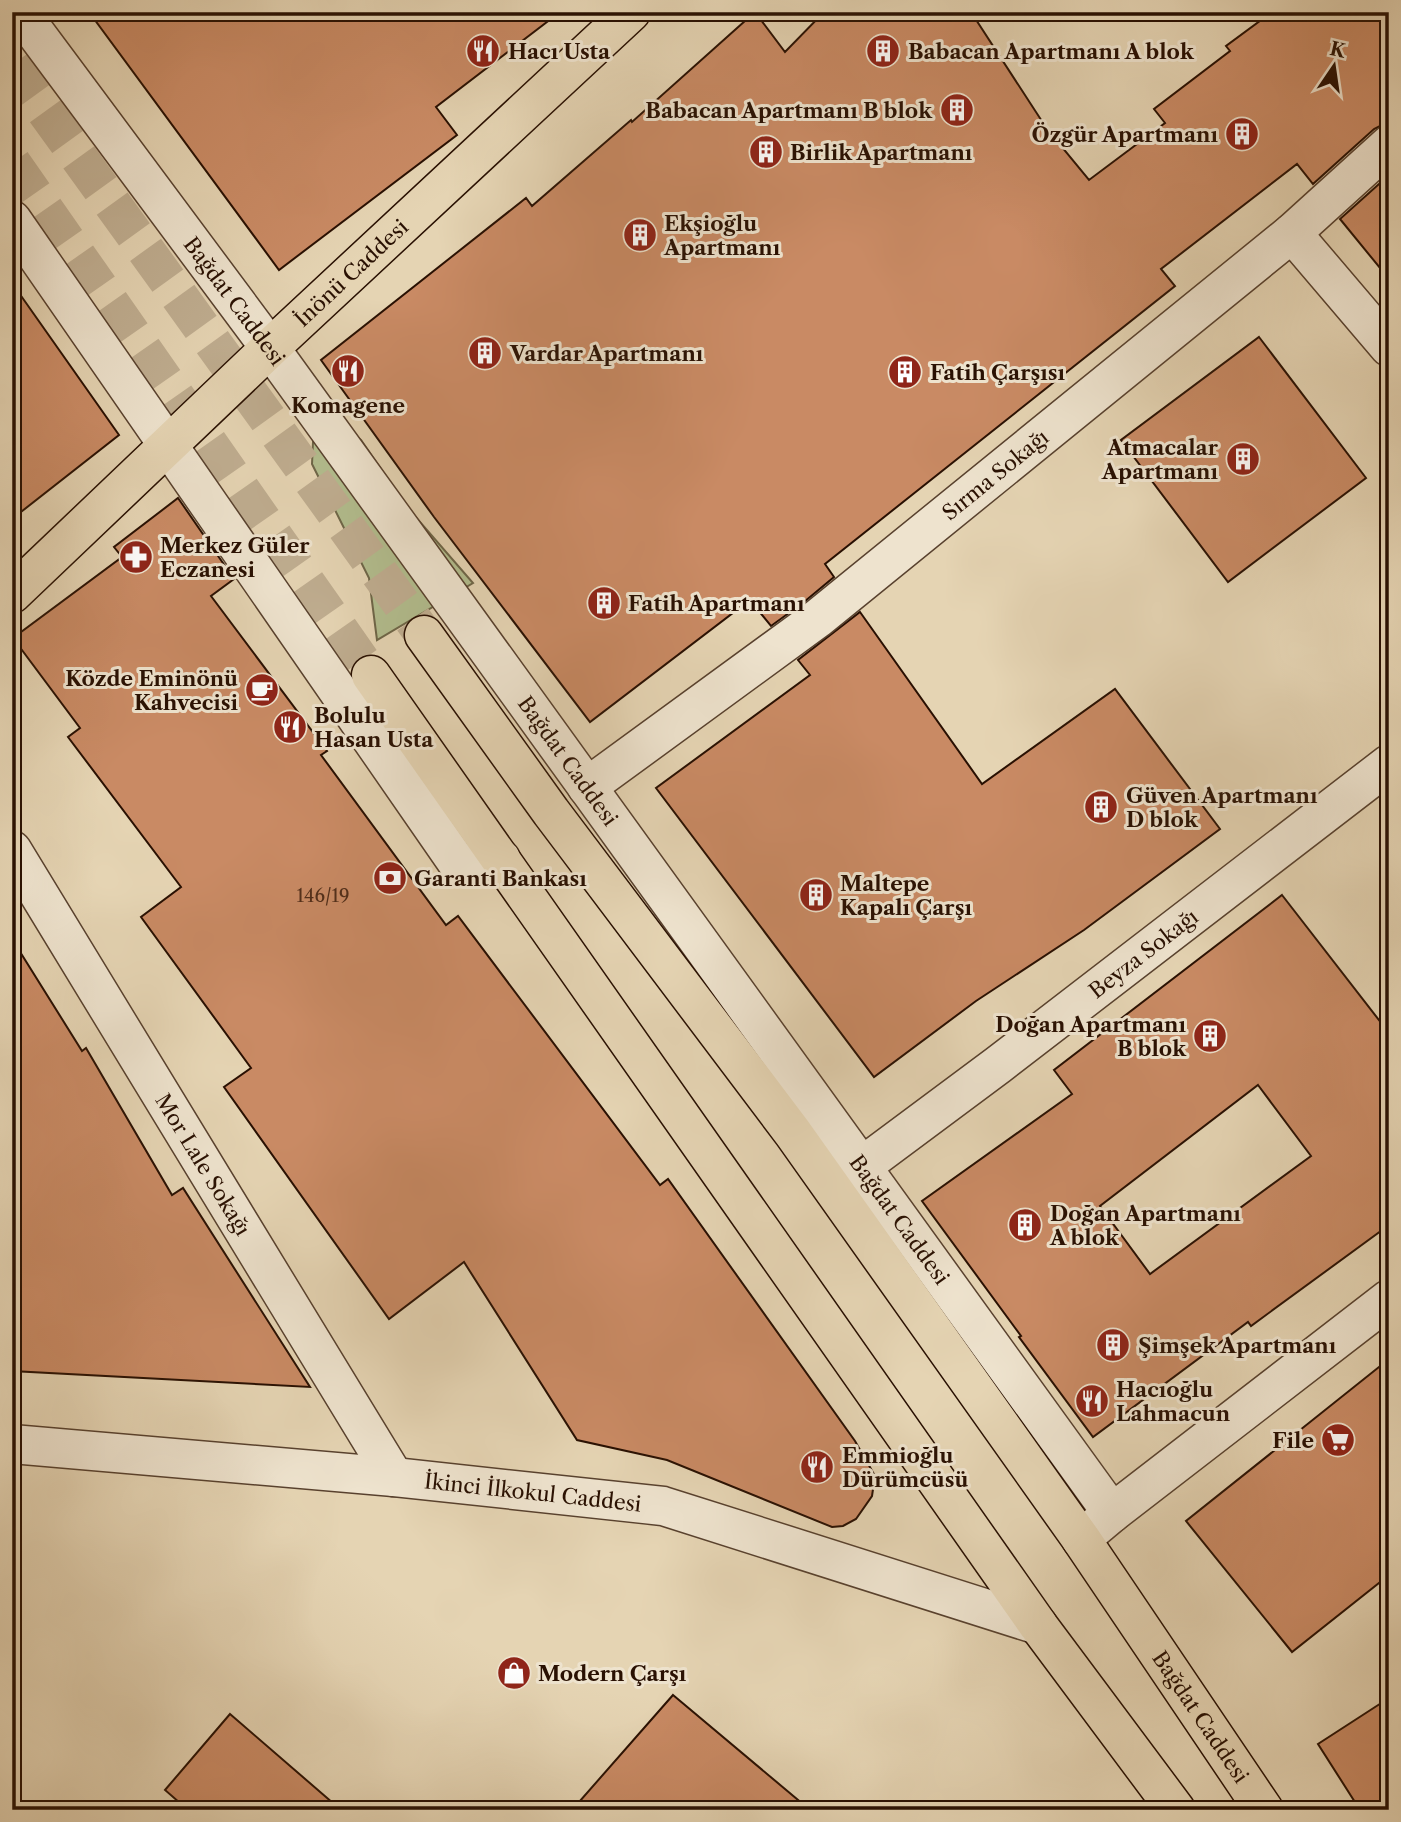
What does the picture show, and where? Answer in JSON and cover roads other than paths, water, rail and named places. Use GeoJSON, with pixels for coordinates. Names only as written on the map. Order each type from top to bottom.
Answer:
{"type":"FeatureCollection","features":[{"type":"Feature","properties":{"kind":"main road","name":"İnönü Caddesi"},"geometry":{"type":"LineString","coordinates":[[12,594],[270,348],[629,13]]}},
{"type":"Feature","properties":{"kind":"main road","name":"Bağdat Caddesi"},"geometry":{"type":"LineString","coordinates":[[424,635],[551,812],[801,1144],[1081,1539],[1264,1810]]}},
{"type":"Feature","properties":{"kind":"main road"},"geometry":{"type":"LineString","coordinates":[[371,675],[1038,1625],[1176,1810]]}},
{"type":"Feature","properties":{"kind":"street","name":"Bağdat Caddesi"},"geometry":{"type":"LineString","coordinates":[[20,12],[270,348],[1112,1513]]}},
{"type":"Feature","properties":{"kind":"street","name":"Sırma Sokağı"},"geometry":{"type":"LineString","coordinates":[[587,787],[817,619],[1292,233],[1389,145]]}},
{"type":"Feature","properties":{"kind":"street"},"geometry":{"type":"LineString","coordinates":[[12,220],[458,864],[501,859]]}},
{"type":"Feature","properties":{"kind":"street"},"geometry":{"type":"LineString","coordinates":[[1292,233],[1389,347]]}},
{"type":"Feature","properties":{"kind":"street","name":"Beyza Sokağı"},"geometry":{"type":"LineString","coordinates":[[861,1167],[1389,765]]}},
{"type":"Feature","properties":{"kind":"street","name":"Mor Lale Sokağı"},"geometry":{"type":"LineString","coordinates":[[12,850],[394,1477]]}},
{"type":"Feature","properties":{"kind":"street"},"geometry":{"type":"LineString","coordinates":[[1081,1539],[1389,1298]]}},
{"type":"Feature","properties":{"kind":"street","name":"İkinci İlkokul Caddesi"},"geometry":{"type":"LineString","coordinates":[[12,1444],[394,1477],[663,1506],[1038,1625]]}},
{"type":"Feature","properties":{"kind":"tunnel"},"geometry":{"type":"LineString","coordinates":[[12,65],[424,635]]}},
{"type":"Feature","properties":{"kind":"tunnel"},"geometry":{"type":"LineString","coordinates":[[12,163],[371,675]]}},
{"type":"Feature","properties":{"kind":"place","name":"Hacı Usta"},"geometry":{"type":"Point","coordinates":[483,51]}},
{"type":"Feature","properties":{"kind":"place","name":"Babacan Apartmanı A blok"},"geometry":{"type":"Point","coordinates":[883,51]}},
{"type":"Feature","properties":{"kind":"place","name":"Babacan Apartmanı B blok"},"geometry":{"type":"Point","coordinates":[957,110]}},
{"type":"Feature","properties":{"kind":"place","name":"Özgür Apartmanı"},"geometry":{"type":"Point","coordinates":[1242,134]}},
{"type":"Feature","properties":{"kind":"place","name":"Birlik Apartmanı"},"geometry":{"type":"Point","coordinates":[766,152]}},
{"type":"Feature","properties":{"kind":"place","name":"Ekşioğlu Apartmanı"},"geometry":{"type":"Point","coordinates":[640,235]}},
{"type":"Feature","properties":{"kind":"place","name":"Vardar Apartmanı"},"geometry":{"type":"Point","coordinates":[485,353]}},
{"type":"Feature","properties":{"kind":"place","name":"Komagene"},"geometry":{"type":"Point","coordinates":[348,371]}},
{"type":"Feature","properties":{"kind":"place","name":"Fatih Çarşısı"},"geometry":{"type":"Point","coordinates":[905,372]}},
{"type":"Feature","properties":{"kind":"place","name":"Atmacalar Apartmanı"},"geometry":{"type":"Point","coordinates":[1243,459]}},
{"type":"Feature","properties":{"kind":"place","name":"Merkez Güler Eczanesi"},"geometry":{"type":"Point","coordinates":[136,557]}},
{"type":"Feature","properties":{"kind":"place","name":"Fatih Apartmanı"},"geometry":{"type":"Point","coordinates":[604,603]}},
{"type":"Feature","properties":{"kind":"place","name":"Közde Eminönü Kahvecisi"},"geometry":{"type":"Point","coordinates":[262,690]}},
{"type":"Feature","properties":{"kind":"place","name":"Bolulu Hasan Usta"},"geometry":{"type":"Point","coordinates":[290,727]}},
{"type":"Feature","properties":{"kind":"place","name":"Güven Apartmanı D blok"},"geometry":{"type":"Point","coordinates":[1101,807]}},
{"type":"Feature","properties":{"kind":"place","name":"Garanti Bankası"},"geometry":{"type":"Point","coordinates":[390,878]}},
{"type":"Feature","properties":{"kind":"place","name":"Maltepe Kapalı Çarşı"},"geometry":{"type":"Point","coordinates":[816,895]}},
{"type":"Feature","properties":{"kind":"place","name":"Doğan Apartmanı B blok"},"geometry":{"type":"Point","coordinates":[1210,1036]}},
{"type":"Feature","properties":{"kind":"place","name":"Doğan Apartmanı A blok"},"geometry":{"type":"Point","coordinates":[1025,1225]}},
{"type":"Feature","properties":{"kind":"place","name":"Şimşek Apartmanı"},"geometry":{"type":"Point","coordinates":[1113,1345]}},
{"type":"Feature","properties":{"kind":"place","name":"Hacıoğlu Lahmacun"},"geometry":{"type":"Point","coordinates":[1092,1401]}},
{"type":"Feature","properties":{"kind":"place","name":"File"},"geometry":{"type":"Point","coordinates":[1338,1440]}},
{"type":"Feature","properties":{"kind":"place","name":"Emmioğlu Dürümcüsü"},"geometry":{"type":"Point","coordinates":[817,1467]}},
{"type":"Feature","properties":{"kind":"place","name":"Modern Çarşı"},"geometry":{"type":"Point","coordinates":[514,1673]}}]}
